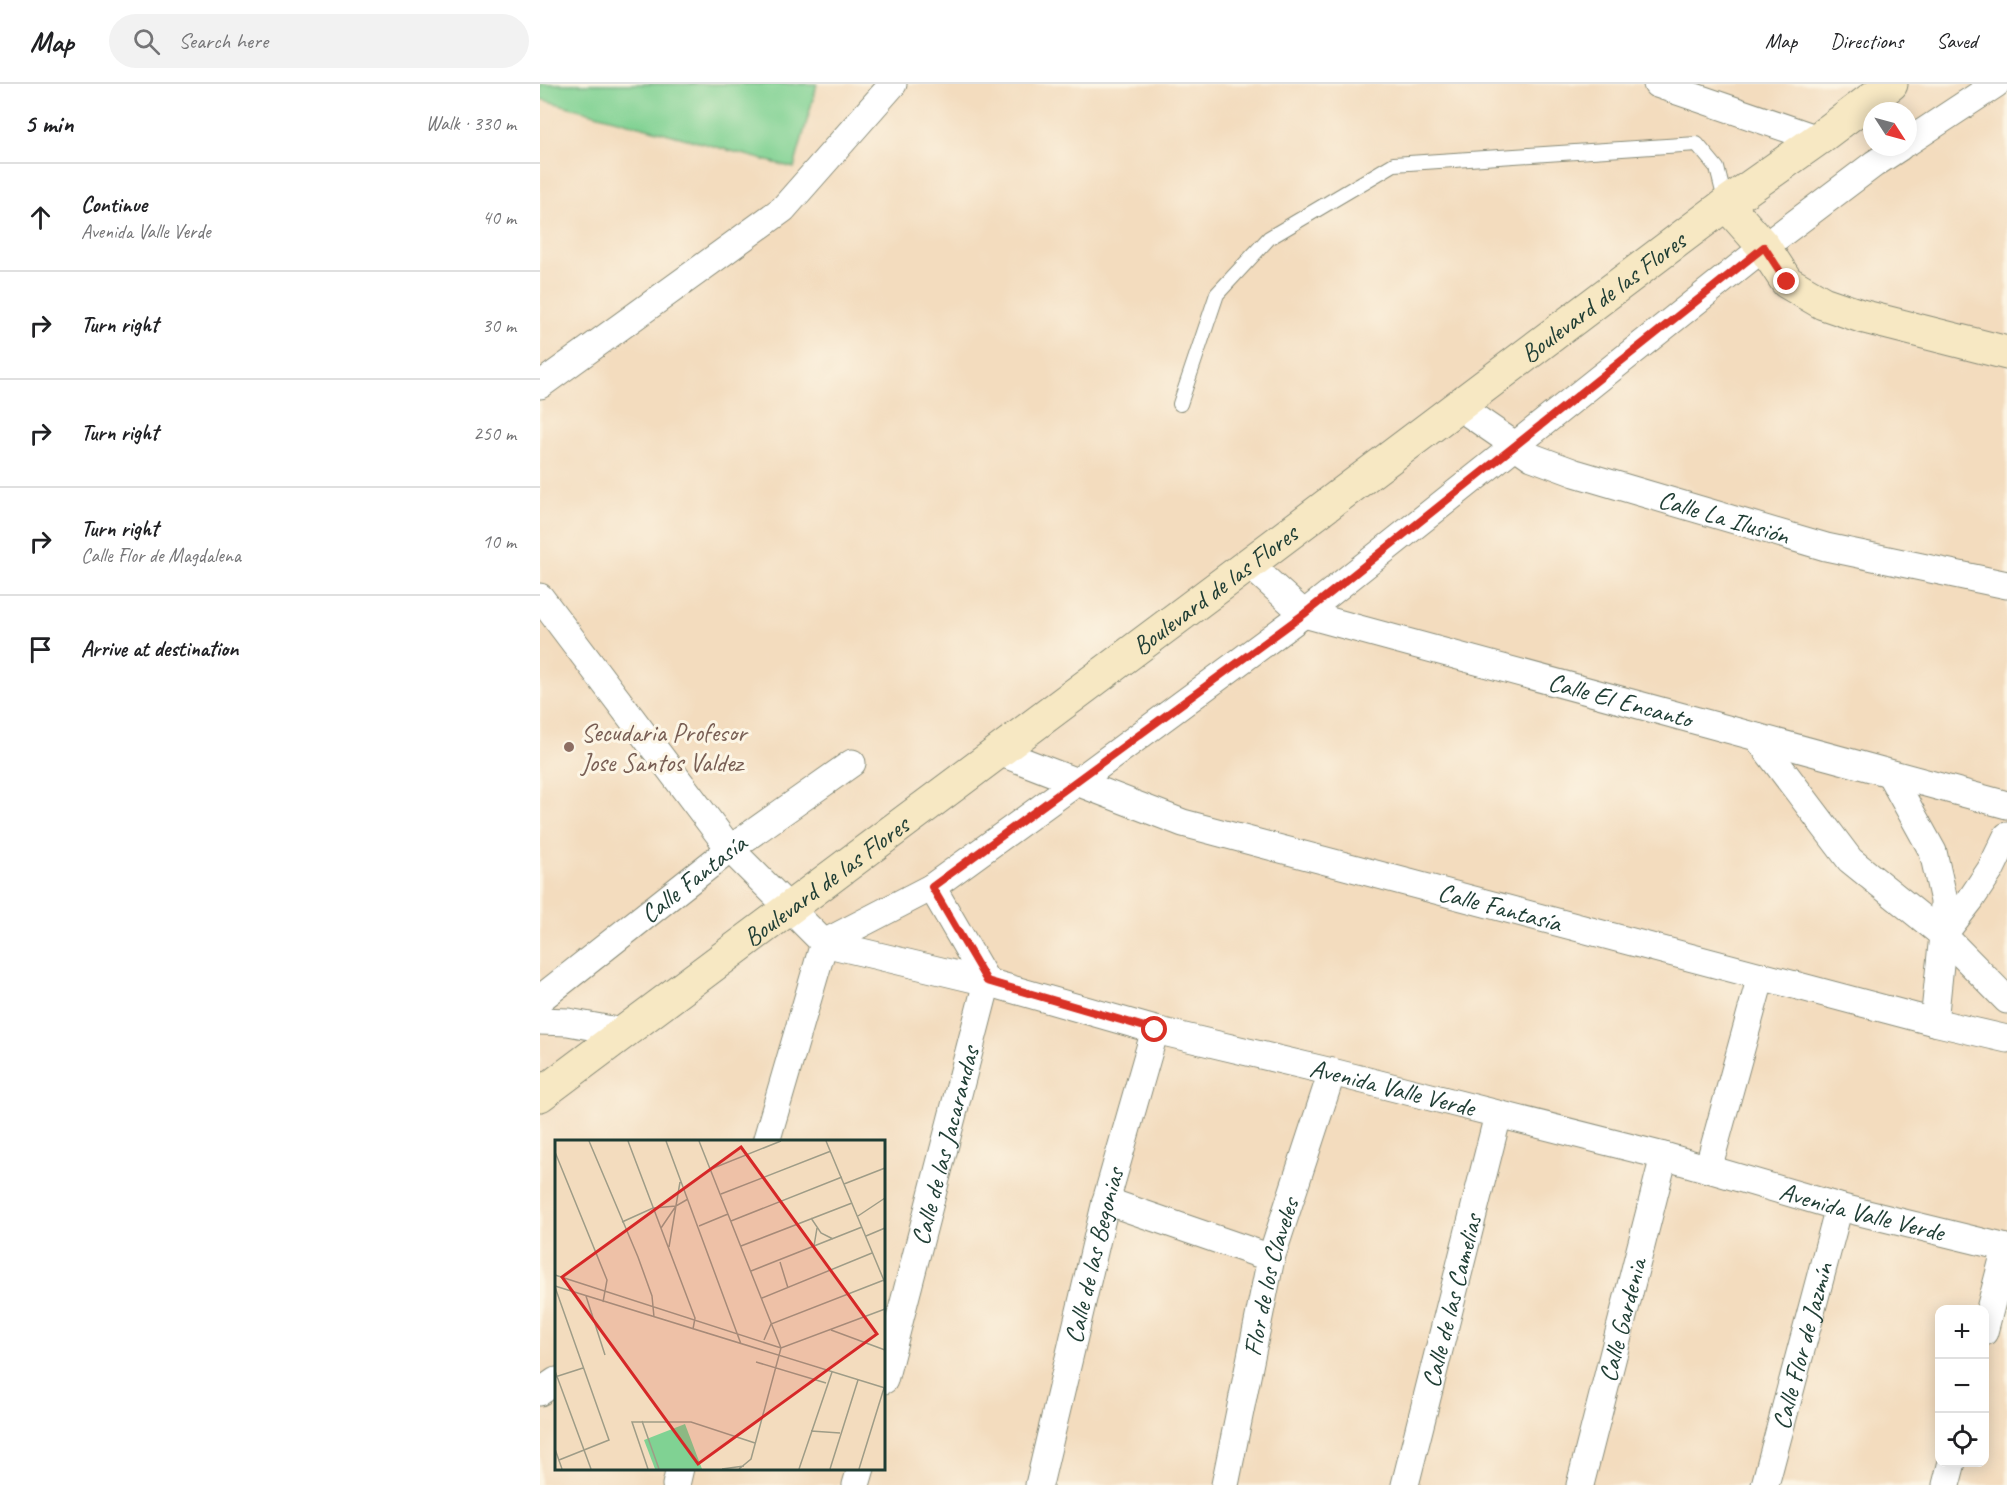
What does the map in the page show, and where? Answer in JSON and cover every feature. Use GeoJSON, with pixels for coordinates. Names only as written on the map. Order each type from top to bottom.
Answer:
{"type":"FeatureCollection","features":[{"type":"Feature","properties":{"kind":"street"},"geometry":{"type":"LineString","coordinates":[[540,385],[783,209],[893,84]]}},
{"type":"Feature","properties":{"kind":"street"},"geometry":{"type":"LineString","coordinates":[[1657,84],[1818,139]]}},
{"type":"Feature","properties":{"kind":"street","name":"Boulevard de las Flores"},"geometry":{"type":"LineString","coordinates":[[540,1095],[1726,204],[1891,84]]}},
{"type":"Feature","properties":{"kind":"street"},"geometry":{"type":"LineString","coordinates":[[1917,136],[1996,84]]}},
{"type":"Feature","properties":{"kind":"street"},"geometry":{"type":"LineString","coordinates":[[767,1140],[824,943],[932,887],[1304,614],[1764,247],[1886,156]]}},
{"type":"Feature","properties":{"kind":"street"},"geometry":{"type":"LineString","coordinates":[[1726,204],[1764,247],[1787,282],[1823,303],[1861,316],[2007,353]]}},
{"type":"Feature","properties":{"kind":"street","name":"Calle La Ilusión"},"geometry":{"type":"LineString","coordinates":[[1458,406],[1532,457],[1575,473],[1826,547],[2007,585]]}},
{"type":"Feature","properties":{"kind":"street","name":"Calle El Encanto"},"geometry":{"type":"LineString","coordinates":[[1249,564],[1304,614],[2007,805]]}},
{"type":"Feature","properties":{"kind":"street"},"geometry":{"type":"LineString","coordinates":[[540,597],[730,849],[824,943]]}},
{"type":"Feature","properties":{"kind":"street"},"geometry":{"type":"LineString","coordinates":[[1757,737],[1850,860],[1943,935],[2007,1000]]}},
{"type":"Feature","properties":{"kind":"street","name":"Calle Fantasía"},"geometry":{"type":"LineString","coordinates":[[999,752],[1183,823],[1934,1022],[2007,1039]]}},
{"type":"Feature","properties":{"kind":"street","name":"Calle Fantasía"},"geometry":{"type":"LineString","coordinates":[[540,999],[730,849],[852,763]]}},
{"type":"Feature","properties":{"kind":"street"},"geometry":{"type":"LineString","coordinates":[[1890,774],[1934,852],[1944,901],[1943,935],[1934,1022]]}},
{"type":"Feature","properties":{"kind":"street"},"geometry":{"type":"LineString","coordinates":[[1943,935],[1991,869],[2007,836]]}},
{"type":"Feature","properties":{"kind":"street"},"geometry":{"type":"LineString","coordinates":[[932,887],[987,981]]}},
{"type":"Feature","properties":{"kind":"street","name":"Avenida Valle Verde"},"geometry":{"type":"LineString","coordinates":[[824,943],[987,981],[1155,1030],[1664,1156],[1839,1207],[2006,1248]]}},
{"type":"Feature","properties":{"kind":"street"},"geometry":{"type":"LineString","coordinates":[[1708,1169],[1761,976]]}},
{"type":"Feature","properties":{"kind":"street","name":"Calle de las Jacarandas"},"geometry":{"type":"LineString","coordinates":[[885,1376],[987,981]]}},
{"type":"Feature","properties":{"kind":"street"},"geometry":{"type":"LineString","coordinates":[[540,1021],[568,1022],[623,1032]]}},
{"type":"Feature","properties":{"kind":"street","name":"Calle de las Begonias"},"geometry":{"type":"LineString","coordinates":[[1039,1485],[1106,1201],[1155,1030]]}},
{"type":"Feature","properties":{"kind":"street","name":"Flor de los Claveles"},"geometry":{"type":"LineString","coordinates":[[1225,1485],[1271,1258],[1332,1072]]}},
{"type":"Feature","properties":{"kind":"street","name":"Calle de las Camelias"},"geometry":{"type":"LineString","coordinates":[[1405,1485],[1498,1115]]}},
{"type":"Feature","properties":{"kind":"street","name":"Calle Gardenia"},"geometry":{"type":"LineString","coordinates":[[1580,1485],[1664,1156]]}},
{"type":"Feature","properties":{"kind":"street"},"geometry":{"type":"LineString","coordinates":[[1106,1201],[1271,1258]]}},
{"type":"Feature","properties":{"kind":"street","name":"Calle Flor de Jazmín"},"geometry":{"type":"LineString","coordinates":[[1766,1485],[1839,1207]]}},
{"type":"Feature","properties":{"kind":"street"},"geometry":{"type":"LineString","coordinates":[[1989,1313],[2006,1248]]}},
{"type":"Feature","properties":{"kind":"street"},"geometry":{"type":"LineString","coordinates":[[540,1392],[555,1382]]}},
{"type":"Feature","properties":{"kind":"street"},"geometry":{"type":"LineString","coordinates":[[1946,1485],[1951,1467]]}},
{"type":"Feature","properties":{"kind":"street"},"geometry":{"type":"LineString","coordinates":[[676,1485],[680,1470]]}},
{"type":"Feature","properties":{"kind":"street"},"geometry":{"type":"LineString","coordinates":[[856,1485],[860,1470]]}},
{"type":"Feature","properties":{"kind":"lane"},"geometry":{"type":"LineString","coordinates":[[1180,404],[1216,294],[1269,238],[1394,164],[1698,144],[1717,168],[1726,204]]}},
{"type":"Feature","properties":{"kind":"green space"},"geometry":{"type":"Polygon","coordinates":[[[540,84],[817,84],[794,168],[540,99],[540,84]]]}},
{"type":"Feature","properties":{"kind":"place","name":"Secudaria Profesor Jose Santos Valdez"},"geometry":{"type":"Point","coordinates":[569,747]}},
{"type":"Feature","properties":{"kind":"route"},"geometry":{"type":"LineString","coordinates":[[1155,1030],[987,981],[932,887],[1304,614],[1764,247],[1787,282]]}}]}
